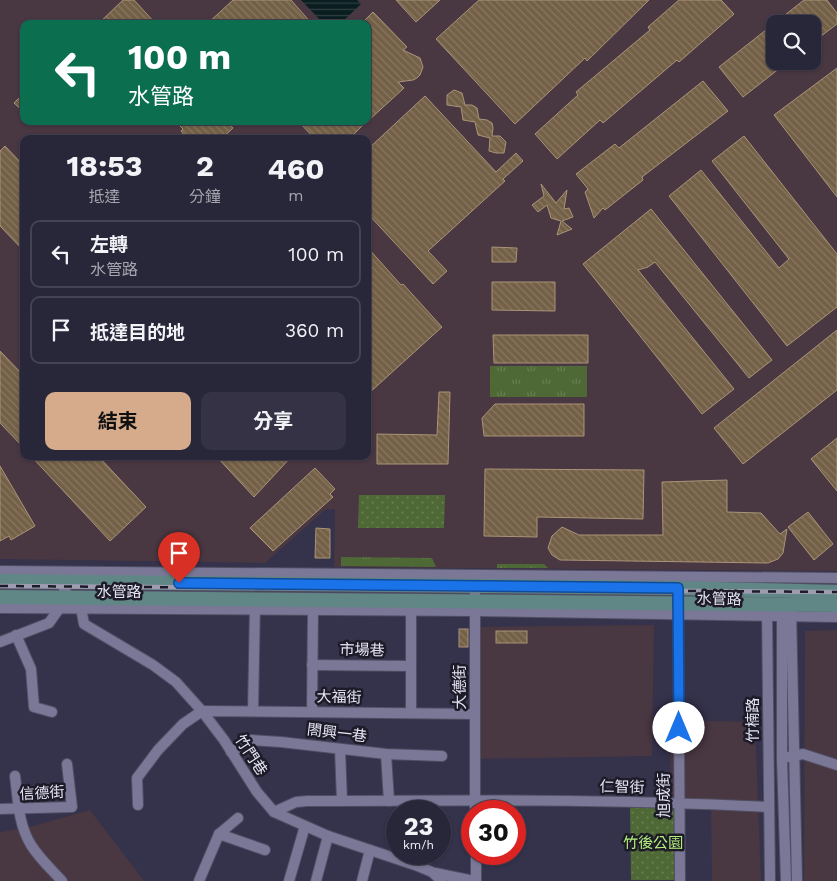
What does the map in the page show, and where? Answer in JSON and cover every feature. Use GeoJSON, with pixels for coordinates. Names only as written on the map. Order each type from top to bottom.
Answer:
{"type":"FeatureCollection","features":[{"type":"Feature","properties":{"kind":"street","name":"水管路"},"geometry":{"type":"LineString","coordinates":[[0,571],[60,576],[678,602],[837,604]]}},
{"type":"Feature","properties":{"kind":"street","name":"水管路"},"geometry":{"type":"LineString","coordinates":[[0,581],[60,576]]}},
{"type":"Feature","properties":{"kind":"street","name":"竹門巷"},"geometry":{"type":"LineString","coordinates":[[60,576],[69,598],[81,608],[84,624],[153,665],[176,682],[202,711],[232,752],[257,792],[274,812],[328,836],[415,865],[432,872],[442,881]]}},
{"type":"Feature","properties":{"kind":"street","name":"水管路"},"geometry":{"type":"LineString","coordinates":[[0,608],[255,605],[778,576],[837,578]]}},
{"type":"Feature","properties":{"kind":"street","name":"竹楠路"},"geometry":{"type":"LineString","coordinates":[[778,576],[784,604],[794,756],[797,881]]}},
{"type":"Feature","properties":{"kind":"street","name":"水管路"},"geometry":{"type":"LineString","coordinates":[[678,602],[767,610],[784,604],[837,592]]}},
{"type":"Feature","properties":{"kind":"street","name":"水管路"},"geometry":{"type":"LineString","coordinates":[[0,597],[255,605],[313,609],[411,610],[475,593]]}},
{"type":"Feature","properties":{"kind":"street","name":"大德街"},"geometry":{"type":"LineString","coordinates":[[475,593],[475,800]]}},
{"type":"Feature","properties":{"kind":"street"},"geometry":{"type":"LineString","coordinates":[[0,642],[49,623],[59,608],[69,598]]}},
{"type":"Feature","properties":{"kind":"street","name":"旭成街"},"geometry":{"type":"LineString","coordinates":[[678,602],[680,881]]}},
{"type":"Feature","properties":{"kind":"street","name":"水管路"},"geometry":{"type":"LineString","coordinates":[[784,604],[837,617]]}},
{"type":"Feature","properties":{"kind":"street","name":"竹楠路"},"geometry":{"type":"LineString","coordinates":[[784,604],[782,759],[786,881]]}},
{"type":"Feature","properties":{"kind":"street"},"geometry":{"type":"LineString","coordinates":[[254,712],[255,605]]}},
{"type":"Feature","properties":{"kind":"street"},"geometry":{"type":"LineString","coordinates":[[312,712],[313,609]]}},
{"type":"Feature","properties":{"kind":"street"},"geometry":{"type":"LineString","coordinates":[[411,610],[411,713]]}},
{"type":"Feature","properties":{"kind":"street","name":"竹楠路"},"geometry":{"type":"LineString","coordinates":[[767,610],[770,881]]}},
{"type":"Feature","properties":{"kind":"street"},"geometry":{"type":"LineString","coordinates":[[16,635],[31,669],[34,707],[52,712]]}},
{"type":"Feature","properties":{"kind":"street","name":"市場巷"},"geometry":{"type":"LineString","coordinates":[[312,665],[411,666]]}},
{"type":"Feature","properties":{"kind":"street"},"geometry":{"type":"LineString","coordinates":[[138,805],[137,778],[158,750],[183,724],[202,711]]}},
{"type":"Feature","properties":{"kind":"street","name":"大福街"},"geometry":{"type":"LineString","coordinates":[[202,711],[475,714]]}},
{"type":"Feature","properties":{"kind":"street","name":"閤興一巷"},"geometry":{"type":"LineString","coordinates":[[232,752],[252,740],[386,754],[442,756]]}},
{"type":"Feature","properties":{"kind":"street"},"geometry":{"type":"LineString","coordinates":[[340,749],[342,801]]}},
{"type":"Feature","properties":{"kind":"street"},"geometry":{"type":"LineString","coordinates":[[386,754],[389,800]]}},
{"type":"Feature","properties":{"kind":"street"},"geometry":{"type":"LineString","coordinates":[[768,762],[803,754],[837,765]]}},
{"type":"Feature","properties":{"kind":"street","name":"信德街"},"geometry":{"type":"LineString","coordinates":[[0,810],[72,807],[67,764]]}},
{"type":"Feature","properties":{"kind":"street"},"geometry":{"type":"LineString","coordinates":[[15,776],[19,816],[32,847],[62,881]]}},
{"type":"Feature","properties":{"kind":"street","name":"仁智街"},"geometry":{"type":"LineString","coordinates":[[526,800],[679,802],[768,807]]}},
{"type":"Feature","properties":{"kind":"street"},"geometry":{"type":"LineString","coordinates":[[274,812],[296,802],[386,801]]}},
{"type":"Feature","properties":{"kind":"street"},"geometry":{"type":"LineString","coordinates":[[199,881],[219,834],[238,818]]}},
{"type":"Feature","properties":{"kind":"street"},"geometry":{"type":"LineString","coordinates":[[289,881],[305,826]]}},
{"type":"Feature","properties":{"kind":"street"},"geometry":{"type":"LineString","coordinates":[[219,834],[265,850]]}},
{"type":"Feature","properties":{"kind":"street"},"geometry":{"type":"LineString","coordinates":[[316,881],[328,836]]}},
{"type":"Feature","properties":{"kind":"street"},"geometry":{"type":"LineString","coordinates":[[362,881],[370,850]]}},
{"type":"Feature","properties":{"kind":"street"},"geometry":{"type":"LineString","coordinates":[[432,872],[475,881],[476,865]]}},
{"type":"Feature","properties":{"kind":"shaded area"},"geometry":{"type":"Polygon","coordinates":[[[0,0],[837,0],[837,571],[334,567],[335,509],[325,510],[265,563],[0,559],[0,0]]]}},
{"type":"Feature","properties":{"kind":"shaded area"},"geometry":{"type":"Polygon","coordinates":[[[301,0],[357,0],[361,4],[344,20],[320,20],[301,0]]]}},
{"type":"Feature","properties":{"kind":"shaded area"},"geometry":{"type":"Polygon","coordinates":[[[654,625],[652,756],[472,759],[471,627],[654,625]]]}},
{"type":"Feature","properties":{"kind":"shaded area"},"geometry":{"type":"Polygon","coordinates":[[[837,630],[837,881],[804,881],[805,631],[837,630]]]}},
{"type":"Feature","properties":{"kind":"shaded area"},"geometry":{"type":"Polygon","coordinates":[[[670,720],[755,722],[761,881],[712,881],[711,808],[671,807],[670,720]]]}},
{"type":"Feature","properties":{"kind":"shaded area"},"geometry":{"type":"Polygon","coordinates":[[[90,810],[144,881],[0,881],[0,832],[26,828],[90,810]]]}},
{"type":"Feature","properties":{"kind":"green space"},"geometry":{"type":"Polygon","coordinates":[[[490,366],[587,366],[587,397],[490,397],[490,366]]]}},
{"type":"Feature","properties":{"kind":"green space"},"geometry":{"type":"Polygon","coordinates":[[[359,495],[445,495],[444,528],[358,528],[359,495]]]}},
{"type":"Feature","properties":{"kind":"green space"},"geometry":{"type":"Polygon","coordinates":[[[341,557],[432,558],[436,567],[341,566],[341,557]]]}},
{"type":"Feature","properties":{"kind":"green space"},"geometry":{"type":"Polygon","coordinates":[[[497,564],[544,564],[548,568],[497,568],[497,564]]]}},
{"type":"Feature","properties":{"kind":"green space","name":"竹後公園"},"geometry":{"type":"Polygon","coordinates":[[[630,805],[676,805],[677,880],[631,880],[630,805]]]}},
{"type":"Feature","properties":{"kind":"building"},"geometry":{"type":"Polygon","coordinates":[[[123,0],[134,0],[152,20],[102,20],[123,0]]]}},
{"type":"Feature","properties":{"kind":"building"},"geometry":{"type":"Polygon","coordinates":[[[233,0],[291,0],[308,20],[211,20],[233,0]]]}},
{"type":"Feature","properties":{"kind":"building"},"geometry":{"type":"Polygon","coordinates":[[[396,0],[440,0],[416,22],[396,0]]]}},
{"type":"Feature","properties":{"kind":"building"},"geometry":{"type":"Polygon","coordinates":[[[479,0],[649,0],[587,61],[585,58],[515,124],[436,39],[479,0]]]}},
{"type":"Feature","properties":{"kind":"building"},"geometry":{"type":"Polygon","coordinates":[[[679,0],[721,0],[734,14],[679,62],[677,60],[603,123],[600,120],[557,159],[535,134],[578,95],[576,92],[650,30],[648,27],[679,0]]]}},
{"type":"Feature","properties":{"kind":"building"},"geometry":{"type":"Polygon","coordinates":[[[804,0],[827,0],[837,13],[837,24],[821,36],[821,15],[785,15],[804,0]]]}},
{"type":"Feature","properties":{"kind":"building"},"geometry":{"type":"Polygon","coordinates":[[[373,12],[407,47],[403,50],[420,58],[423,67],[417,78],[398,82],[404,88],[371,118],[371,20],[365,20],[373,12]]]}},
{"type":"Feature","properties":{"kind":"building"},"geometry":{"type":"Polygon","coordinates":[[[766,30],[766,70],[778,70],[743,97],[719,67],[766,30]]]}},
{"type":"Feature","properties":{"kind":"building"},"geometry":{"type":"Polygon","coordinates":[[[837,68],[837,197],[774,115],[837,68]]]}},
{"type":"Feature","properties":{"kind":"building"},"geometry":{"type":"Polygon","coordinates":[[[703,81],[728,111],[642,177],[643,180],[605,210],[603,208],[594,218],[585,192],[588,189],[576,174],[615,144],[619,148],[703,81]]]}},
{"type":"Feature","properties":{"kind":"building"},"geometry":{"type":"Polygon","coordinates":[[[454,90],[462,93],[465,105],[472,105],[477,108],[479,119],[492,123],[492,136],[500,136],[506,142],[504,153],[489,151],[490,138],[478,135],[475,122],[463,120],[461,107],[447,105],[447,95],[454,90]]]}},
{"type":"Feature","properties":{"kind":"building"},"geometry":{"type":"Polygon","coordinates":[[[425,96],[496,172],[516,153],[523,161],[503,179],[505,181],[428,251],[447,271],[433,284],[371,217],[371,146],[425,96]]]}},
{"type":"Feature","properties":{"kind":"building"},"geometry":{"type":"Polygon","coordinates":[[[20,97],[20,108],[14,103],[20,97]]]}},
{"type":"Feature","properties":{"kind":"building"},"geometry":{"type":"Polygon","coordinates":[[[230,125],[233,128],[225,135],[184,135],[181,131],[183,129],[180,126],[230,125]]]}},
{"type":"Feature","properties":{"kind":"building"},"geometry":{"type":"Polygon","coordinates":[[[302,125],[363,125],[353,135],[311,135],[302,125]]]}},
{"type":"Feature","properties":{"kind":"building"},"geometry":{"type":"Polygon","coordinates":[[[744,136],[837,254],[837,307],[787,346],[669,196],[701,170],[779,268],[789,259],[712,161],[744,136]]]}},
{"type":"Feature","properties":{"kind":"building"},"geometry":{"type":"Polygon","coordinates":[[[5,146],[20,162],[20,247],[0,226],[0,151],[5,146]]]}},
{"type":"Feature","properties":{"kind":"building"},"geometry":{"type":"Polygon","coordinates":[[[541,184],[556,203],[567,190],[564,209],[569,208],[573,217],[562,221],[572,229],[557,235],[561,221],[551,218],[547,205],[538,212],[532,205],[544,196],[541,184]]]}},
{"type":"Feature","properties":{"kind":"building"},"geometry":{"type":"Polygon","coordinates":[[[651,209],[772,360],[749,378],[655,262],[648,267],[638,270],[734,389],[702,414],[583,264],[651,209]]]}},
{"type":"Feature","properties":{"kind":"building"},"geometry":{"type":"Polygon","coordinates":[[[492,247],[517,248],[516,262],[492,262],[492,247]]]}},
{"type":"Feature","properties":{"kind":"building"},"geometry":{"type":"Polygon","coordinates":[[[371,251],[401,285],[403,284],[442,327],[371,391],[371,251]]]}},
{"type":"Feature","properties":{"kind":"building"},"geometry":{"type":"Polygon","coordinates":[[[492,282],[555,282],[555,311],[492,310],[492,282]]]}},
{"type":"Feature","properties":{"kind":"building"},"geometry":{"type":"Polygon","coordinates":[[[837,330],[837,390],[743,464],[714,428],[837,330]]]}},
{"type":"Feature","properties":{"kind":"building"},"geometry":{"type":"Polygon","coordinates":[[[493,335],[588,335],[588,363],[494,363],[493,335]]]}},
{"type":"Feature","properties":{"kind":"building"},"geometry":{"type":"Polygon","coordinates":[[[0,351],[20,372],[20,444],[0,423],[0,351]]]}},
{"type":"Feature","properties":{"kind":"building"},"geometry":{"type":"Polygon","coordinates":[[[439,392],[450,392],[448,464],[377,464],[377,434],[437,435],[439,392]]]}},
{"type":"Feature","properties":{"kind":"building"},"geometry":{"type":"Polygon","coordinates":[[[495,404],[584,404],[584,436],[484,436],[482,418],[495,404]]]}},
{"type":"Feature","properties":{"kind":"building"},"geometry":{"type":"Polygon","coordinates":[[[837,438],[837,491],[811,459],[837,438]]]}},
{"type":"Feature","properties":{"kind":"building"},"geometry":{"type":"Polygon","coordinates":[[[35,460],[102,460],[146,507],[110,541],[35,460]]]}},
{"type":"Feature","properties":{"kind":"building"},"geometry":{"type":"Polygon","coordinates":[[[220,460],[288,460],[254,497],[220,460]]]}},
{"type":"Feature","properties":{"kind":"building"},"geometry":{"type":"Polygon","coordinates":[[[0,466],[35,526],[11,540],[9,536],[0,541],[0,466]]]}},
{"type":"Feature","properties":{"kind":"building"},"geometry":{"type":"Polygon","coordinates":[[[315,468],[335,489],[330,494],[333,497],[273,551],[250,528],[315,468]]]}},
{"type":"Feature","properties":{"kind":"building"},"geometry":{"type":"Polygon","coordinates":[[[485,469],[644,470],[643,519],[537,517],[537,537],[484,536],[485,469]]]}},
{"type":"Feature","properties":{"kind":"building"},"geometry":{"type":"Polygon","coordinates":[[[727,480],[727,512],[761,513],[780,534],[787,529],[783,553],[778,559],[768,563],[560,560],[552,555],[548,548],[552,536],[562,527],[579,535],[663,535],[662,482],[727,480]]]}},
{"type":"Feature","properties":{"kind":"building"},"geometry":{"type":"Polygon","coordinates":[[[808,512],[833,544],[814,560],[788,527],[808,512]]]}},
{"type":"Feature","properties":{"kind":"building"},"geometry":{"type":"Polygon","coordinates":[[[316,528],[330,529],[330,558],[315,558],[316,528]]]}},
{"type":"Feature","properties":{"kind":"building"},"geometry":{"type":"Polygon","coordinates":[[[459,629],[468,629],[468,647],[459,647],[459,629]]]}},
{"type":"Feature","properties":{"kind":"building"},"geometry":{"type":"Polygon","coordinates":[[[496,631],[527,631],[527,643],[496,643],[496,631]]]}},
{"type":"Feature","properties":{"kind":"railway"},"geometry":{"type":"LineString","coordinates":[[0,586],[837,592]]}},
{"type":"Feature","properties":{"kind":"route"},"geometry":{"type":"LineString","coordinates":[[179,583],[678,588],[679,728]]}}]}
